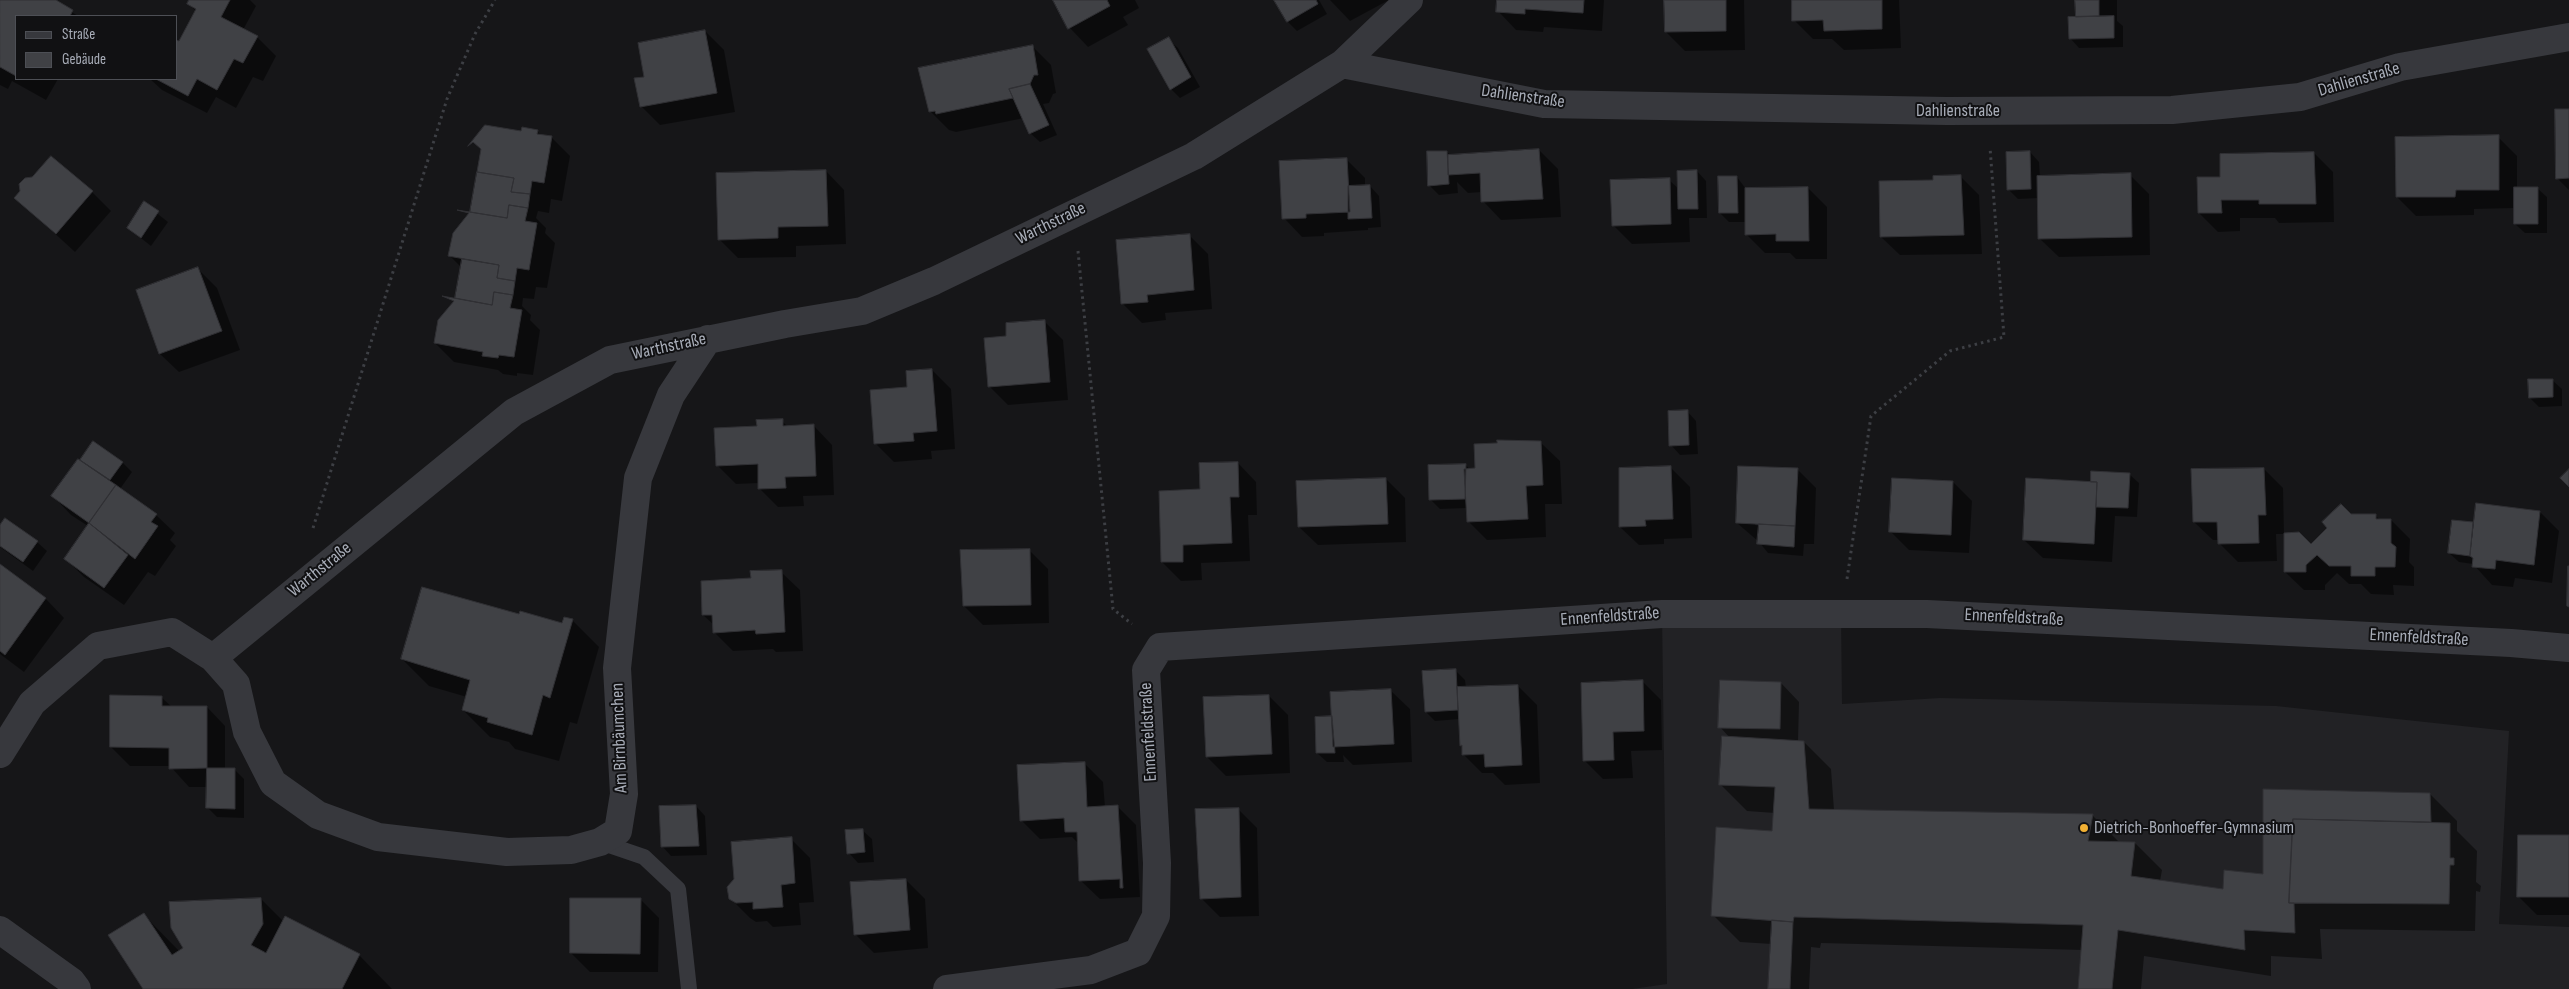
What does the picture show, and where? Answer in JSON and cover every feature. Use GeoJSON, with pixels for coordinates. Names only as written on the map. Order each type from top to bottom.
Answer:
{"type":"FeatureCollection","features":[{"type":"Feature","properties":{"kind":"street","name":"Warthstraße"},"geometry":{"type":"LineString","coordinates":[[213,658],[514,412],[610,360],[708,339],[862,311],[934,281],[1194,156],[1342,64],[1409,0]]}},
{"type":"Feature","properties":{"kind":"street","name":"Dahlienstraße"},"geometry":{"type":"LineString","coordinates":[[1342,64],[1544,104],[1988,111],[2172,110],[2300,97],[2400,67],[2569,37]]}},
{"type":"Feature","properties":{"kind":"street","name":"Am Birnbäumchen"},"geometry":{"type":"LineString","coordinates":[[213,658],[236,684],[247,732],[273,783],[318,815],[378,837],[507,852],[571,850],[600,842],[618,831],[624,794],[617,668],[638,478],[671,395],[708,339]]}},
{"type":"Feature","properties":{"kind":"street","name":"Ennenfeldstraße"},"geometry":{"type":"LineString","coordinates":[[947,989],[1092,970],[1138,952],[1156,916],[1157,863],[1146,670],[1160,646],[1662,614],[1842,612],[1927,614],[2511,643],[2569,648]]}},
{"type":"Feature","properties":{"kind":"street"},"geometry":{"type":"LineString","coordinates":[[0,754],[32,703],[98,646],[172,632],[213,658]]}},
{"type":"Feature","properties":{"kind":"street"},"geometry":{"type":"LineString","coordinates":[[0,930],[71,981],[77,989]]}},
{"type":"Feature","properties":{"kind":"lane"},"geometry":{"type":"LineString","coordinates":[[600,842],[644,857],[678,889],[689,989]]}},
{"type":"Feature","properties":{"kind":"path"},"geometry":{"type":"LineString","coordinates":[[317,572],[308,544],[447,99],[475,34],[495,0]]}},
{"type":"Feature","properties":{"kind":"path"},"geometry":{"type":"LineString","coordinates":[[1842,612],[1871,416],[1950,351],[2004,337],[1988,111]]}},
{"type":"Feature","properties":{"kind":"path"},"geometry":{"type":"LineString","coordinates":[[1074,213],[1113,609],[1160,646]]}},
{"type":"Feature","properties":{"kind":"shaded area","name":"Dietrich-Bonhoeffer-Gymnasium"},"geometry":{"type":"Polygon","coordinates":[[[1841,612],[1842,704],[1940,698],[2276,706],[2509,731],[2499,924],[2569,927],[2569,989],[1632,989],[1667,984],[1662,614],[1841,612]]]}},
{"type":"Feature","properties":{"kind":"building"},"geometry":{"type":"Polygon","coordinates":[[[0,0],[56,0],[73,10],[70,15],[15,15],[15,75],[0,67],[0,0]]]}},
{"type":"Feature","properties":{"kind":"building"},"geometry":{"type":"Polygon","coordinates":[[[189,0],[230,0],[221,17],[258,36],[243,63],[234,59],[217,90],[197,79],[188,96],[158,80],[178,80],[178,41],[196,9],[187,4],[189,0]]]}},
{"type":"Feature","properties":{"kind":"building"},"geometry":{"type":"Polygon","coordinates":[[[1053,0],[1107,0],[1110,6],[1068,29],[1053,0]]]}},
{"type":"Feature","properties":{"kind":"building"},"geometry":{"type":"Polygon","coordinates":[[[1274,0],[1316,0],[1318,4],[1287,22],[1274,0]]]}},
{"type":"Feature","properties":{"kind":"building"},"geometry":{"type":"Polygon","coordinates":[[[1497,0],[1584,0],[1583,13],[1525,9],[1525,14],[1496,12],[1497,0]]]}},
{"type":"Feature","properties":{"kind":"building"},"geometry":{"type":"Polygon","coordinates":[[[1664,0],[1726,0],[1726,31],[1665,32],[1664,0]]]}},
{"type":"Feature","properties":{"kind":"building"},"geometry":{"type":"Polygon","coordinates":[[[1792,0],[1882,0],[1882,29],[1824,31],[1823,20],[1792,21],[1792,0]]]}},
{"type":"Feature","properties":{"kind":"building"},"geometry":{"type":"Polygon","coordinates":[[[2075,0],[2099,0],[2099,16],[2076,17],[2075,0]]]}},
{"type":"Feature","properties":{"kind":"building"},"geometry":{"type":"Polygon","coordinates":[[[2114,16],[2114,38],[2069,39],[2068,17],[2114,16]]]}},
{"type":"Feature","properties":{"kind":"building"},"geometry":{"type":"Polygon","coordinates":[[[705,30],[717,93],[640,107],[634,78],[644,77],[638,43],[705,30]]]}},
{"type":"Feature","properties":{"kind":"building"},"geometry":{"type":"Polygon","coordinates":[[[1169,37],[1191,77],[1170,90],[1147,49],[1169,37]]]}},
{"type":"Feature","properties":{"kind":"building"},"geometry":{"type":"Polygon","coordinates":[[[1033,45],[1038,75],[1034,75],[1030,84],[1009,89],[1013,98],[936,114],[935,111],[929,112],[918,68],[1033,45]]]}},
{"type":"Feature","properties":{"kind":"building"},"geometry":{"type":"Polygon","coordinates":[[[1030,84],[1049,125],[1029,134],[1009,89],[1030,84]]]}},
{"type":"Feature","properties":{"kind":"building"},"geometry":{"type":"Polygon","coordinates":[[[2555,109],[2569,109],[2569,178],[2556,179],[2555,109]]]}},
{"type":"Feature","properties":{"kind":"building"},"geometry":{"type":"Polygon","coordinates":[[[485,125],[521,131],[522,127],[538,130],[537,134],[552,136],[544,183],[532,181],[530,194],[511,192],[514,178],[477,172],[481,149],[473,142],[468,146],[485,125]]]}},
{"type":"Feature","properties":{"kind":"building"},"geometry":{"type":"Polygon","coordinates":[[[2499,135],[2499,190],[2456,190],[2455,197],[2396,197],[2395,137],[2499,135]]]}},
{"type":"Feature","properties":{"kind":"building"},"geometry":{"type":"Polygon","coordinates":[[[1539,149],[1543,199],[1481,202],[1480,173],[1448,175],[1448,155],[1539,149]]]}},
{"type":"Feature","properties":{"kind":"building"},"geometry":{"type":"Polygon","coordinates":[[[1427,151],[1447,151],[1449,184],[1428,186],[1427,151]]]}},
{"type":"Feature","properties":{"kind":"building"},"geometry":{"type":"Polygon","coordinates":[[[2030,151],[2031,189],[2007,190],[2006,152],[2030,151]]]}},
{"type":"Feature","properties":{"kind":"building"},"geometry":{"type":"Polygon","coordinates":[[[2314,152],[2316,204],[2259,204],[2259,200],[2221,200],[2222,213],[2198,213],[2197,177],[2220,177],[2220,154],[2314,152]]]}},
{"type":"Feature","properties":{"kind":"building"},"geometry":{"type":"Polygon","coordinates":[[[51,156],[93,191],[56,234],[14,198],[20,191],[19,184],[25,178],[32,177],[51,156]]]}},
{"type":"Feature","properties":{"kind":"building"},"geometry":{"type":"Polygon","coordinates":[[[1347,158],[1350,212],[1306,214],[1306,218],[1282,219],[1279,161],[1347,158]]]}},
{"type":"Feature","properties":{"kind":"building"},"geometry":{"type":"Polygon","coordinates":[[[826,170],[828,226],[778,227],[778,238],[718,240],[716,173],[826,170]]]}},
{"type":"Feature","properties":{"kind":"building"},"geometry":{"type":"Polygon","coordinates":[[[1697,170],[1698,209],[1678,209],[1677,171],[1697,170]]]}},
{"type":"Feature","properties":{"kind":"building"},"geometry":{"type":"Polygon","coordinates":[[[477,172],[514,178],[511,192],[530,194],[528,208],[509,205],[507,218],[470,212],[477,172]]]}},
{"type":"Feature","properties":{"kind":"building"},"geometry":{"type":"Polygon","coordinates":[[[2131,173],[2132,237],[2038,239],[2037,176],[2131,173]]]}},
{"type":"Feature","properties":{"kind":"building"},"geometry":{"type":"Polygon","coordinates":[[[1961,175],[1964,235],[1880,237],[1879,181],[1933,180],[1933,176],[1961,175]]]}},
{"type":"Feature","properties":{"kind":"building"},"geometry":{"type":"Polygon","coordinates":[[[1718,176],[1737,176],[1738,213],[1719,213],[1718,176]]]}},
{"type":"Feature","properties":{"kind":"building"},"geometry":{"type":"Polygon","coordinates":[[[1670,178],[1671,224],[1612,226],[1610,180],[1670,178]]]}},
{"type":"Feature","properties":{"kind":"building"},"geometry":{"type":"Polygon","coordinates":[[[1370,185],[1372,218],[1348,219],[1348,186],[1370,185]]]}},
{"type":"Feature","properties":{"kind":"building"},"geometry":{"type":"Polygon","coordinates":[[[1808,187],[1809,241],[1776,241],[1776,234],[1745,235],[1745,188],[1808,187]]]}},
{"type":"Feature","properties":{"kind":"building"},"geometry":{"type":"Polygon","coordinates":[[[2514,187],[2538,187],[2538,224],[2514,224],[2514,187]]]}},
{"type":"Feature","properties":{"kind":"building"},"geometry":{"type":"Polygon","coordinates":[[[144,201],[159,211],[141,238],[127,228],[144,201]]]}},
{"type":"Feature","properties":{"kind":"building"},"geometry":{"type":"Polygon","coordinates":[[[509,205],[528,208],[525,221],[537,223],[529,270],[517,268],[515,281],[497,278],[499,265],[448,256],[453,233],[469,213],[457,210],[507,218],[509,205]]]}},
{"type":"Feature","properties":{"kind":"building"},"geometry":{"type":"Polygon","coordinates":[[[1190,234],[1194,290],[1147,295],[1148,302],[1121,304],[1116,240],[1190,234]]]}},
{"type":"Feature","properties":{"kind":"building"},"geometry":{"type":"Polygon","coordinates":[[[462,259],[499,265],[497,278],[515,281],[513,295],[494,292],[492,305],[455,298],[462,259]]]}},
{"type":"Feature","properties":{"kind":"building"},"geometry":{"type":"Polygon","coordinates":[[[198,267],[222,331],[159,354],[136,290],[198,267]]]}},
{"type":"Feature","properties":{"kind":"building"},"geometry":{"type":"Polygon","coordinates":[[[494,292],[513,295],[510,308],[522,310],[514,357],[499,355],[498,358],[482,356],[483,352],[434,343],[438,320],[454,301],[442,296],[492,305],[494,292]]]}},
{"type":"Feature","properties":{"kind":"building"},"geometry":{"type":"Polygon","coordinates":[[[1045,320],[1050,382],[988,387],[984,338],[1006,336],[1006,323],[1045,320]]]}},
{"type":"Feature","properties":{"kind":"building"},"geometry":{"type":"Polygon","coordinates":[[[932,369],[937,431],[913,433],[914,441],[874,444],[870,390],[907,387],[906,371],[932,369]]]}},
{"type":"Feature","properties":{"kind":"building"},"geometry":{"type":"Polygon","coordinates":[[[2528,379],[2553,379],[2553,397],[2529,398],[2528,379]]]}},
{"type":"Feature","properties":{"kind":"building"},"geometry":{"type":"Polygon","coordinates":[[[1688,410],[1689,445],[1669,446],[1668,411],[1688,410]]]}},
{"type":"Feature","properties":{"kind":"building"},"geometry":{"type":"Polygon","coordinates":[[[783,419],[783,426],[814,424],[816,476],[785,477],[786,488],[758,489],[758,464],[716,466],[714,428],[757,426],[756,420],[783,419]]]}},
{"type":"Feature","properties":{"kind":"building"},"geometry":{"type":"Polygon","coordinates":[[[1497,440],[1541,441],[1543,485],[1526,486],[1528,519],[1467,522],[1464,469],[1475,468],[1474,444],[1497,443],[1497,440]]]}},
{"type":"Feature","properties":{"kind":"building"},"geometry":{"type":"Polygon","coordinates":[[[93,441],[123,462],[110,480],[80,460],[93,441]]]}},
{"type":"Feature","properties":{"kind":"building"},"geometry":{"type":"Polygon","coordinates":[[[78,459],[116,485],[89,523],[51,496],[78,459]]]}},
{"type":"Feature","properties":{"kind":"building"},"geometry":{"type":"Polygon","coordinates":[[[1238,462],[1239,497],[1230,497],[1232,543],[1183,545],[1183,562],[1161,562],[1159,491],[1200,489],[1199,463],[1238,462]]]}},
{"type":"Feature","properties":{"kind":"building"},"geometry":{"type":"Polygon","coordinates":[[[1466,464],[1465,499],[1429,500],[1428,465],[1466,464]]]}},
{"type":"Feature","properties":{"kind":"building"},"geometry":{"type":"Polygon","coordinates":[[[1671,466],[1673,519],[1645,520],[1646,526],[1619,527],[1619,468],[1671,466]]]}},
{"type":"Feature","properties":{"kind":"building"},"geometry":{"type":"Polygon","coordinates":[[[1738,466],[1798,468],[1795,526],[1736,523],[1738,466]]]}},
{"type":"Feature","properties":{"kind":"building"},"geometry":{"type":"Polygon","coordinates":[[[2264,468],[2266,515],[2258,515],[2259,543],[2218,544],[2217,522],[2193,522],[2191,469],[2264,468]]]}},
{"type":"Feature","properties":{"kind":"building"},"geometry":{"type":"Polygon","coordinates":[[[2569,469],[2569,487],[2560,478],[2569,469]]]}},
{"type":"Feature","properties":{"kind":"building"},"geometry":{"type":"Polygon","coordinates":[[[2091,471],[2130,473],[2128,508],[2096,507],[2097,482],[2091,482],[2091,471]]]}},
{"type":"Feature","properties":{"kind":"building"},"geometry":{"type":"Polygon","coordinates":[[[1386,478],[1388,524],[1298,527],[1296,481],[1386,478]]]}},
{"type":"Feature","properties":{"kind":"building"},"geometry":{"type":"Polygon","coordinates":[[[1892,478],[1953,481],[1951,535],[1889,532],[1892,478]]]}},
{"type":"Feature","properties":{"kind":"building"},"geometry":{"type":"Polygon","coordinates":[[[2026,478],[2097,482],[2094,544],[2023,540],[2026,478]]]}},
{"type":"Feature","properties":{"kind":"building"},"geometry":{"type":"Polygon","coordinates":[[[116,485],[157,514],[151,522],[158,526],[135,559],[89,523],[116,485]]]}},
{"type":"Feature","properties":{"kind":"building"},"geometry":{"type":"Polygon","coordinates":[[[2476,503],[2540,511],[2534,565],[2496,560],[2495,569],[2472,567],[2473,558],[2470,556],[2476,503]]]}},
{"type":"Feature","properties":{"kind":"building"},"geometry":{"type":"Polygon","coordinates":[[[2341,504],[2351,514],[2376,514],[2376,519],[2391,519],[2391,543],[2396,547],[2395,567],[2375,567],[2375,576],[2351,576],[2351,566],[2329,566],[2317,555],[2306,565],[2306,572],[2284,572],[2284,533],[2299,532],[2311,544],[2327,528],[2322,522],[2341,504]]]}},
{"type":"Feature","properties":{"kind":"building"},"geometry":{"type":"Polygon","coordinates":[[[5,518],[38,541],[23,562],[0,546],[0,525],[5,518]]]}},
{"type":"Feature","properties":{"kind":"building"},"geometry":{"type":"Polygon","coordinates":[[[2452,520],[2473,522],[2470,556],[2448,553],[2452,520]]]}},
{"type":"Feature","properties":{"kind":"building"},"geometry":{"type":"Polygon","coordinates":[[[89,523],[128,555],[104,588],[64,559],[89,523]]]}},
{"type":"Feature","properties":{"kind":"building"},"geometry":{"type":"Polygon","coordinates":[[[1759,524],[1795,526],[1794,547],[1757,544],[1759,524]]]}},
{"type":"Feature","properties":{"kind":"building"},"geometry":{"type":"Polygon","coordinates":[[[1030,549],[1031,605],[963,606],[960,550],[1030,549]]]}},
{"type":"Feature","properties":{"kind":"building"},"geometry":{"type":"Polygon","coordinates":[[[0,564],[46,598],[5,655],[0,651],[0,564]]]}},
{"type":"Feature","properties":{"kind":"building"},"geometry":{"type":"Polygon","coordinates":[[[2569,566],[2569,607],[2567,606],[2569,566]]]}},
{"type":"Feature","properties":{"kind":"building"},"geometry":{"type":"Polygon","coordinates":[[[782,570],[785,632],[756,634],[755,630],[713,633],[712,615],[702,615],[701,581],[751,578],[750,571],[782,570]]]}},
{"type":"Feature","properties":{"kind":"building"},"geometry":{"type":"Polygon","coordinates":[[[422,587],[519,614],[520,611],[562,623],[564,617],[573,619],[550,698],[543,695],[532,735],[487,722],[488,718],[462,710],[470,680],[401,659],[422,587]]]}},
{"type":"Feature","properties":{"kind":"building"},"geometry":{"type":"Polygon","coordinates":[[[1456,669],[1458,710],[1425,712],[1422,671],[1456,669]]]}},
{"type":"Feature","properties":{"kind":"building"},"geometry":{"type":"Polygon","coordinates":[[[1643,680],[1644,731],[1613,732],[1614,760],[1583,761],[1581,683],[1643,680]]]}},
{"type":"Feature","properties":{"kind":"building"},"geometry":{"type":"Polygon","coordinates":[[[1720,680],[1781,682],[1780,729],[1718,728],[1720,680]]]}},
{"type":"Feature","properties":{"kind":"building"},"geometry":{"type":"Polygon","coordinates":[[[1518,685],[1522,765],[1485,767],[1484,754],[1462,755],[1457,687],[1518,685]]]}},
{"type":"Feature","properties":{"kind":"building"},"geometry":{"type":"Polygon","coordinates":[[[1391,689],[1394,744],[1333,747],[1330,692],[1391,689]]]}},
{"type":"Feature","properties":{"kind":"building"},"geometry":{"type":"Polygon","coordinates":[[[110,695],[162,696],[162,706],[207,706],[207,768],[169,769],[169,748],[110,747],[110,695]]]}},
{"type":"Feature","properties":{"kind":"building"},"geometry":{"type":"Polygon","coordinates":[[[1269,695],[1272,754],[1206,757],[1203,697],[1269,695]]]}},
{"type":"Feature","properties":{"kind":"building"},"geometry":{"type":"Polygon","coordinates":[[[1332,716],[1335,753],[1316,753],[1315,717],[1332,716]]]}},
{"type":"Feature","properties":{"kind":"building"},"geometry":{"type":"Polygon","coordinates":[[[1722,736],[1804,741],[1809,809],[2093,814],[2088,841],[2135,842],[2131,876],[2223,889],[2224,870],[2263,874],[2263,789],[2430,793],[2431,822],[2293,819],[2289,903],[2294,903],[2295,933],[2244,930],[2245,950],[2118,930],[2112,989],[2078,989],[2083,925],[1794,917],[1793,922],[1711,916],[1716,827],[1772,831],[1775,787],[1719,785],[1722,736]]]}},
{"type":"Feature","properties":{"kind":"building"},"geometry":{"type":"Polygon","coordinates":[[[1085,762],[1087,807],[1118,805],[1123,888],[1120,888],[1120,879],[1079,881],[1077,832],[1065,832],[1064,818],[1020,821],[1017,765],[1085,762]]]}},
{"type":"Feature","properties":{"kind":"building"},"geometry":{"type":"Polygon","coordinates":[[[207,768],[235,768],[235,809],[206,808],[207,768]]]}},
{"type":"Feature","properties":{"kind":"building"},"geometry":{"type":"Polygon","coordinates":[[[696,805],[699,846],[661,847],[659,806],[696,805]]]}},
{"type":"Feature","properties":{"kind":"building"},"geometry":{"type":"Polygon","coordinates":[[[1239,808],[1241,897],[1200,899],[1195,809],[1239,808]]]}},
{"type":"Feature","properties":{"kind":"building"},"geometry":{"type":"Polygon","coordinates":[[[2293,819],[2450,823],[2450,858],[2454,858],[2454,865],[2450,865],[2449,904],[2289,903],[2293,819]]]}},
{"type":"Feature","properties":{"kind":"building"},"geometry":{"type":"Polygon","coordinates":[[[863,829],[865,852],[847,854],[845,830],[863,829]]]}},
{"type":"Feature","properties":{"kind":"building"},"geometry":{"type":"Polygon","coordinates":[[[2518,835],[2569,835],[2569,897],[2517,897],[2518,835]]]}},
{"type":"Feature","properties":{"kind":"building"},"geometry":{"type":"Polygon","coordinates":[[[792,837],[795,883],[781,885],[783,907],[753,909],[753,902],[736,903],[729,899],[727,887],[734,879],[731,842],[792,837]]]}},
{"type":"Feature","properties":{"kind":"building"},"geometry":{"type":"Polygon","coordinates":[[[906,879],[910,930],[854,935],[850,882],[906,879]]]}},
{"type":"Feature","properties":{"kind":"building"},"geometry":{"type":"Polygon","coordinates":[[[261,898],[263,924],[251,945],[266,953],[285,916],[360,954],[342,989],[143,989],[108,935],[144,913],[172,955],[183,948],[171,928],[169,902],[261,898]]]}},
{"type":"Feature","properties":{"kind":"building"},"geometry":{"type":"Polygon","coordinates":[[[570,898],[641,898],[640,954],[570,953],[570,898]]]}},
{"type":"Feature","properties":{"kind":"building"},"geometry":{"type":"Polygon","coordinates":[[[1772,920],[1793,922],[1790,989],[1768,989],[1772,920]]]}},
{"type":"Feature","properties":{"kind":"place","name":"Dietrich-Bonhoeffer-Gymnasium"},"geometry":{"type":"Point","coordinates":[2084,828]}}]}
